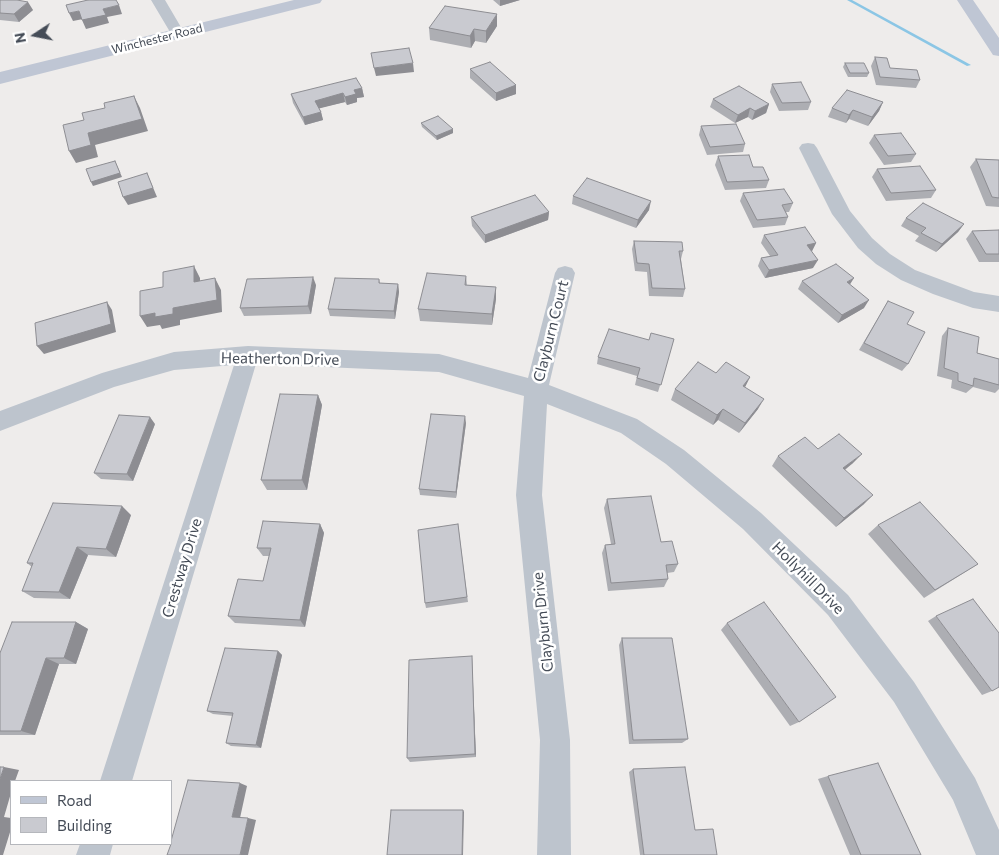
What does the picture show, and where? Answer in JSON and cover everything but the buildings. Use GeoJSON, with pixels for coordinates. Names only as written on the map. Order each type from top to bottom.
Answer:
{"type":"FeatureCollection","features":[{"type":"Feature","properties":{"kind":"street"},"geometry":{"type":"LineString","coordinates":[[158,0],[178,34]]}},
{"type":"Feature","properties":{"kind":"street","name":"Winchester Road"},"geometry":{"type":"LineString","coordinates":[[0,78],[314,0]]}},
{"type":"Feature","properties":{"kind":"street"},"geometry":{"type":"LineString","coordinates":[[965,0],[999,51]]}},
{"type":"Feature","properties":{"kind":"street"},"geometry":{"type":"LineString","coordinates":[[808,148],[842,214],[864,243],[908,275],[940,289],[973,300],[999,304]]}},
{"type":"Feature","properties":{"kind":"street","name":"Clayburn Court"},"geometry":{"type":"LineString","coordinates":[[536,390],[566,272]]}},
{"type":"Feature","properties":{"kind":"street","name":"Heatherton Drive"},"geometry":{"type":"LineString","coordinates":[[0,421],[110,379],[174,362],[248,355],[438,363],[536,390]]}},
{"type":"Feature","properties":{"kind":"street","name":"Crestway Drive"},"geometry":{"type":"LineString","coordinates":[[116,780],[248,355]]}},
{"type":"Feature","properties":{"kind":"street","name":"Clayburn Drive"},"geometry":{"type":"LineString","coordinates":[[536,390],[529,495],[555,740],[554,855]]}},
{"type":"Feature","properties":{"kind":"street","name":"Hollyhill Drive"},"geometry":{"type":"LineString","coordinates":[[536,390],[629,426],[675,457],[752,521],[838,605],[909,700],[964,790],[993,855]]}},
{"type":"Feature","properties":{"kind":"waterway"},"geometry":{"type":"LineString","coordinates":[[849,0],[969,65]]}}]}
